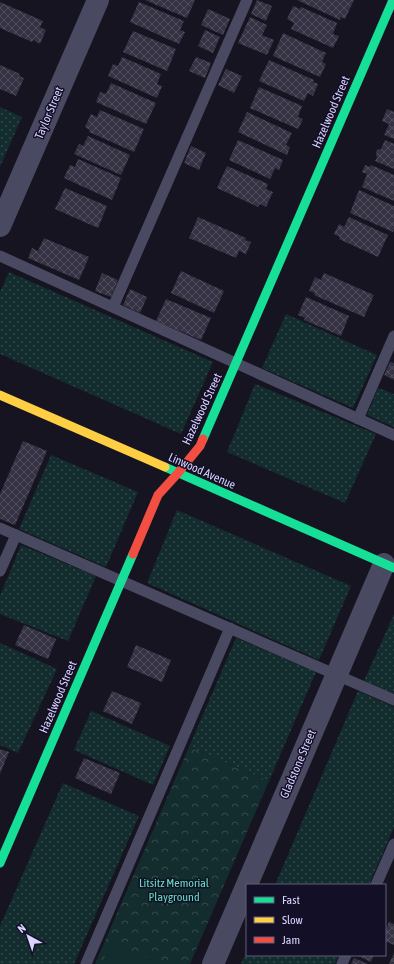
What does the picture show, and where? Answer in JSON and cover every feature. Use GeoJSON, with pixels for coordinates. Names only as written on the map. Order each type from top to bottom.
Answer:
{"type":"FeatureCollection","features":[{"type":"Feature","properties":{"kind":"street","name":"Taylor Street"},"geometry":{"type":"LineString","coordinates":[[0,226],[98,0]]}},
{"type":"Feature","properties":{"kind":"street","name":"Hazelwood Street"},"geometry":{"type":"LineString","coordinates":[[0,863],[158,495],[200,446],[393,0]]}},
{"type":"Feature","properties":{"kind":"street","name":"Linwood Avenue"},"geometry":{"type":"LineString","coordinates":[[0,395],[389,566]]}},
{"type":"Feature","properties":{"kind":"street","name":"Gladstone Street"},"geometry":{"type":"LineString","coordinates":[[247,884],[336,675],[389,566]]}},
{"type":"Feature","properties":{"kind":"street","name":"Gladstone Street"},"geometry":{"type":"LineString","coordinates":[[213,964],[246,886]]}},
{"type":"Feature","properties":{"kind":"lane"},"geometry":{"type":"LineString","coordinates":[[113,307],[247,0]]}},
{"type":"Feature","properties":{"kind":"lane"},"geometry":{"type":"LineString","coordinates":[[0,256],[394,435]]}},
{"type":"Feature","properties":{"kind":"lane"},"geometry":{"type":"LineString","coordinates":[[358,418],[394,336]]}},
{"type":"Feature","properties":{"kind":"lane"},"geometry":{"type":"LineString","coordinates":[[0,528],[394,700]]}},
{"type":"Feature","properties":{"kind":"lane"},"geometry":{"type":"LineString","coordinates":[[0,571],[16,534]]}},
{"type":"Feature","properties":{"kind":"lane"},"geometry":{"type":"LineString","coordinates":[[86,964],[230,628]]}},
{"type":"Feature","properties":{"kind":"lane"},"geometry":{"type":"LineString","coordinates":[[376,884],[394,844]]}},
{"type":"Feature","properties":{"kind":"green space"},"geometry":{"type":"Polygon","coordinates":[[[0,107],[22,117],[0,167],[0,107]]]}},
{"type":"Feature","properties":{"kind":"green space"},"geometry":{"type":"Polygon","coordinates":[[[9,272],[213,362],[181,434],[0,354],[0,292],[9,272]]]}},
{"type":"Feature","properties":{"kind":"green space"},"geometry":{"type":"Polygon","coordinates":[[[286,314],[377,355],[353,408],[262,368],[286,314]]]}},
{"type":"Feature","properties":{"kind":"green space"},"geometry":{"type":"Polygon","coordinates":[[[255,384],[376,434],[345,503],[227,452],[255,384]]]}},
{"type":"Feature","properties":{"kind":"green space"},"geometry":{"type":"Polygon","coordinates":[[[378,388],[394,394],[394,427],[367,415],[378,388]]]}},
{"type":"Feature","properties":{"kind":"green space"},"geometry":{"type":"Polygon","coordinates":[[[51,455],[138,492],[106,567],[19,529],[51,455]]]}},
{"type":"Feature","properties":{"kind":"green space"},"geometry":{"type":"Polygon","coordinates":[[[177,510],[351,586],[319,660],[147,583],[177,510]]]}},
{"type":"Feature","properties":{"kind":"green space"},"geometry":{"type":"Polygon","coordinates":[[[21,545],[96,576],[68,641],[0,614],[0,596],[21,545]]]}},
{"type":"Feature","properties":{"kind":"green space"},"geometry":{"type":"Polygon","coordinates":[[[394,614],[394,694],[364,681],[394,614]]]}},
{"type":"Feature","properties":{"kind":"green space"},"geometry":{"type":"Polygon","coordinates":[[[236,638],[316,672],[269,781],[189,747],[236,638]]]}},
{"type":"Feature","properties":{"kind":"green space"},"geometry":{"type":"Polygon","coordinates":[[[0,643],[57,669],[18,753],[0,745],[0,643]]]}},
{"type":"Feature","properties":{"kind":"green space"},"geometry":{"type":"Polygon","coordinates":[[[358,691],[394,707],[394,827],[369,884],[275,884],[358,691]]]}},
{"type":"Feature","properties":{"kind":"green space"},"geometry":{"type":"Polygon","coordinates":[[[91,711],[170,746],[153,785],[74,750],[91,711]]]}},
{"type":"Feature","properties":{"kind":"green space","name":"Litsitz Memorial Playground"},"geometry":{"type":"Polygon","coordinates":[[[189,747],[269,781],[190,964],[95,964],[189,747]]]}},
{"type":"Feature","properties":{"kind":"green space"},"geometry":{"type":"Polygon","coordinates":[[[63,783],[139,816],[74,964],[0,964],[0,926],[63,783]]]}},
{"type":"Feature","properties":{"kind":"green space"},"geometry":{"type":"Polygon","coordinates":[[[111,943],[163,964],[102,964],[111,943]]]}},
{"type":"Feature","properties":{"kind":"green space"},"geometry":{"type":"Polygon","coordinates":[[[246,952],[246,956],[339,956],[335,964],[241,964],[246,952]]]}},
{"type":"Feature","properties":{"kind":"building"},"geometry":{"type":"Polygon","coordinates":[[[145,0],[195,0],[187,18],[145,0]]]}},
{"type":"Feature","properties":{"kind":"building"},"geometry":{"type":"Polygon","coordinates":[[[257,0],[272,6],[266,21],[251,14],[257,0]]]}},
{"type":"Feature","properties":{"kind":"building"},"geometry":{"type":"Polygon","coordinates":[[[297,0],[354,0],[345,19],[341,17],[340,20],[297,0]]]}},
{"type":"Feature","properties":{"kind":"building"},"geometry":{"type":"Polygon","coordinates":[[[0,2],[43,21],[40,27],[46,30],[40,44],[0,28],[0,2]]]}},
{"type":"Feature","properties":{"kind":"building"},"geometry":{"type":"Polygon","coordinates":[[[139,2],[184,21],[180,30],[185,32],[179,44],[130,22],[139,2]]]}},
{"type":"Feature","properties":{"kind":"building"},"geometry":{"type":"Polygon","coordinates":[[[293,6],[300,9],[301,7],[337,23],[333,34],[339,36],[333,48],[291,29],[294,23],[287,19],[293,6]]]}},
{"type":"Feature","properties":{"kind":"building"},"geometry":{"type":"Polygon","coordinates":[[[208,9],[230,19],[223,35],[201,25],[208,9]]]}},
{"type":"Feature","properties":{"kind":"building"},"geometry":{"type":"Polygon","coordinates":[[[250,17],[267,25],[262,35],[274,40],[267,55],[238,43],[250,17]]]}},
{"type":"Feature","properties":{"kind":"building"},"geometry":{"type":"Polygon","coordinates":[[[205,30],[220,37],[213,53],[198,46],[205,30]]]}},
{"type":"Feature","properties":{"kind":"building"},"geometry":{"type":"Polygon","coordinates":[[[133,31],[176,49],[167,71],[123,52],[133,31]]]}},
{"type":"Feature","properties":{"kind":"building"},"geometry":{"type":"Polygon","coordinates":[[[283,33],[326,53],[322,62],[326,64],[320,77],[273,56],[283,33]]]}},
{"type":"Feature","properties":{"kind":"building"},"geometry":{"type":"Polygon","coordinates":[[[122,57],[161,74],[157,84],[162,86],[157,98],[108,76],[113,64],[118,66],[122,57]]]}},
{"type":"Feature","properties":{"kind":"building"},"geometry":{"type":"Polygon","coordinates":[[[196,57],[211,63],[205,78],[189,71],[196,57]]]}},
{"type":"Feature","properties":{"kind":"building"},"geometry":{"type":"Polygon","coordinates":[[[269,60],[314,80],[313,82],[318,84],[313,96],[308,93],[304,101],[259,81],[269,60]]]}},
{"type":"Feature","properties":{"kind":"building"},"geometry":{"type":"Polygon","coordinates":[[[0,65],[20,74],[19,76],[24,78],[16,96],[0,89],[0,65]]]}},
{"type":"Feature","properties":{"kind":"building"},"geometry":{"type":"Polygon","coordinates":[[[226,69],[242,76],[234,93],[218,85],[226,69]]]}},
{"type":"Feature","properties":{"kind":"building"},"geometry":{"type":"Polygon","coordinates":[[[111,83],[156,103],[146,124],[96,102],[100,92],[106,94],[111,83]]]}},
{"type":"Feature","properties":{"kind":"building"},"geometry":{"type":"Polygon","coordinates":[[[259,87],[302,106],[298,117],[303,119],[298,129],[250,108],[259,87]]]}},
{"type":"Feature","properties":{"kind":"building"},"geometry":{"type":"Polygon","coordinates":[[[387,109],[394,112],[394,139],[384,135],[389,124],[382,121],[387,109]]]}},
{"type":"Feature","properties":{"kind":"building"},"geometry":{"type":"Polygon","coordinates":[[[100,110],[144,129],[134,152],[89,132],[90,130],[85,127],[91,114],[97,117],[100,110]]]}},
{"type":"Feature","properties":{"kind":"building"},"geometry":{"type":"Polygon","coordinates":[[[247,112],[292,133],[286,145],[290,147],[287,155],[238,132],[247,112]]]}},
{"type":"Feature","properties":{"kind":"building"},"geometry":{"type":"Polygon","coordinates":[[[88,136],[130,155],[121,175],[74,154],[79,144],[83,146],[88,136]]]}},
{"type":"Feature","properties":{"kind":"building"},"geometry":{"type":"Polygon","coordinates":[[[238,140],[283,160],[279,170],[275,168],[270,179],[229,160],[238,140]]]}},
{"type":"Feature","properties":{"kind":"building"},"geometry":{"type":"Polygon","coordinates":[[[385,140],[394,144],[394,169],[375,161],[377,158],[377,150],[381,149],[385,140]]]}},
{"type":"Feature","properties":{"kind":"building"},"geometry":{"type":"Polygon","coordinates":[[[191,146],[206,153],[199,170],[184,163],[191,146]]]}},
{"type":"Feature","properties":{"kind":"building"},"geometry":{"type":"Polygon","coordinates":[[[78,159],[121,178],[112,200],[64,178],[70,165],[75,167],[78,159]]]}},
{"type":"Feature","properties":{"kind":"building"},"geometry":{"type":"Polygon","coordinates":[[[365,165],[370,167],[371,165],[394,175],[394,201],[362,187],[367,174],[362,172],[365,165]]]}},
{"type":"Feature","properties":{"kind":"building"},"geometry":{"type":"Polygon","coordinates":[[[227,166],[268,184],[266,189],[273,192],[266,207],[260,204],[258,207],[217,188],[227,166]]]}},
{"type":"Feature","properties":{"kind":"building"},"geometry":{"type":"Polygon","coordinates":[[[65,188],[107,206],[98,228],[55,209],[65,188]]]}},
{"type":"Feature","properties":{"kind":"building"},"geometry":{"type":"Polygon","coordinates":[[[359,190],[394,206],[393,232],[350,213],[359,190]]]}},
{"type":"Feature","properties":{"kind":"building"},"geometry":{"type":"Polygon","coordinates":[[[198,217],[246,238],[245,240],[251,242],[246,254],[239,251],[236,258],[189,238],[198,217]]]}},
{"type":"Feature","properties":{"kind":"building"},"geometry":{"type":"Polygon","coordinates":[[[349,217],[388,235],[378,257],[339,239],[340,237],[334,234],[339,224],[344,227],[349,217]]]}},
{"type":"Feature","properties":{"kind":"building"},"geometry":{"type":"Polygon","coordinates":[[[44,238],[89,257],[79,280],[28,258],[32,248],[38,251],[44,238]]]}},
{"type":"Feature","properties":{"kind":"building"},"geometry":{"type":"Polygon","coordinates":[[[181,271],[224,291],[214,313],[171,293],[181,271]]]}},
{"type":"Feature","properties":{"kind":"building"},"geometry":{"type":"Polygon","coordinates":[[[102,273],[118,280],[111,297],[95,291],[102,273]]]}},
{"type":"Feature","properties":{"kind":"building"},"geometry":{"type":"Polygon","coordinates":[[[324,273],[374,295],[364,317],[314,295],[315,293],[309,291],[315,277],[321,280],[324,273]]]}},
{"type":"Feature","properties":{"kind":"building"},"geometry":{"type":"Polygon","coordinates":[[[130,289],[147,297],[140,313],[123,305],[130,289]]]}},
{"type":"Feature","properties":{"kind":"building"},"geometry":{"type":"Polygon","coordinates":[[[306,297],[349,316],[341,336],[304,320],[305,318],[298,315],[306,297]]]}},
{"type":"Feature","properties":{"kind":"building"},"geometry":{"type":"Polygon","coordinates":[[[166,299],[211,318],[201,340],[156,321],[166,299]]]}},
{"type":"Feature","properties":{"kind":"building"},"geometry":{"type":"Polygon","coordinates":[[[390,362],[394,363],[394,380],[384,375],[390,362]]]}},
{"type":"Feature","properties":{"kind":"building"},"geometry":{"type":"Polygon","coordinates":[[[23,441],[47,451],[15,525],[0,519],[0,494],[23,441]]]}},
{"type":"Feature","properties":{"kind":"building"},"geometry":{"type":"Polygon","coordinates":[[[24,625],[56,639],[48,659],[15,645],[24,625]]]}},
{"type":"Feature","properties":{"kind":"building"},"geometry":{"type":"Polygon","coordinates":[[[136,645],[171,660],[162,682],[127,667],[136,645]]]}},
{"type":"Feature","properties":{"kind":"building"},"geometry":{"type":"Polygon","coordinates":[[[112,691],[141,703],[132,724],[103,711],[112,691]]]}},
{"type":"Feature","properties":{"kind":"building"},"geometry":{"type":"Polygon","coordinates":[[[0,749],[9,752],[0,774],[0,749]]]}},
{"type":"Feature","properties":{"kind":"building"},"geometry":{"type":"Polygon","coordinates":[[[84,758],[120,773],[111,794],[75,778],[84,758]]]}},
{"type":"Feature","properties":{"kind":"building"},"geometry":{"type":"Polygon","coordinates":[[[389,922],[394,924],[394,945],[386,941],[386,930],[389,922]]]}},
{"type":"Feature","properties":{"kind":"building"},"geometry":{"type":"Polygon","coordinates":[[[394,953],[394,964],[389,964],[394,953]]]}},
{"type":"Feature","properties":{"kind":"building"},"geometry":{"type":"Polygon","coordinates":[[[358,956],[374,956],[371,962],[358,956]]]}},
{"type":"Feature","properties":{"kind":"building"},"geometry":{"type":"Polygon","coordinates":[[[354,958],[368,964],[351,964],[354,958]]]}},
{"type":"Feature","properties":{"kind":"traffic: fast"},"geometry":{"type":"LineString","coordinates":[[203,439],[393,0]]}},
{"type":"Feature","properties":{"kind":"traffic: fast"},"geometry":{"type":"LineString","coordinates":[[165,467],[394,568]]}},
{"type":"Feature","properties":{"kind":"traffic: fast"},"geometry":{"type":"LineString","coordinates":[[0,863],[133,554]]}},
{"type":"Feature","properties":{"kind":"traffic: slow"},"geometry":{"type":"LineString","coordinates":[[0,395],[165,467]]}},
{"type":"Feature","properties":{"kind":"traffic: jam"},"geometry":{"type":"LineString","coordinates":[[133,554],[158,495],[200,446],[203,439]]}}]}
